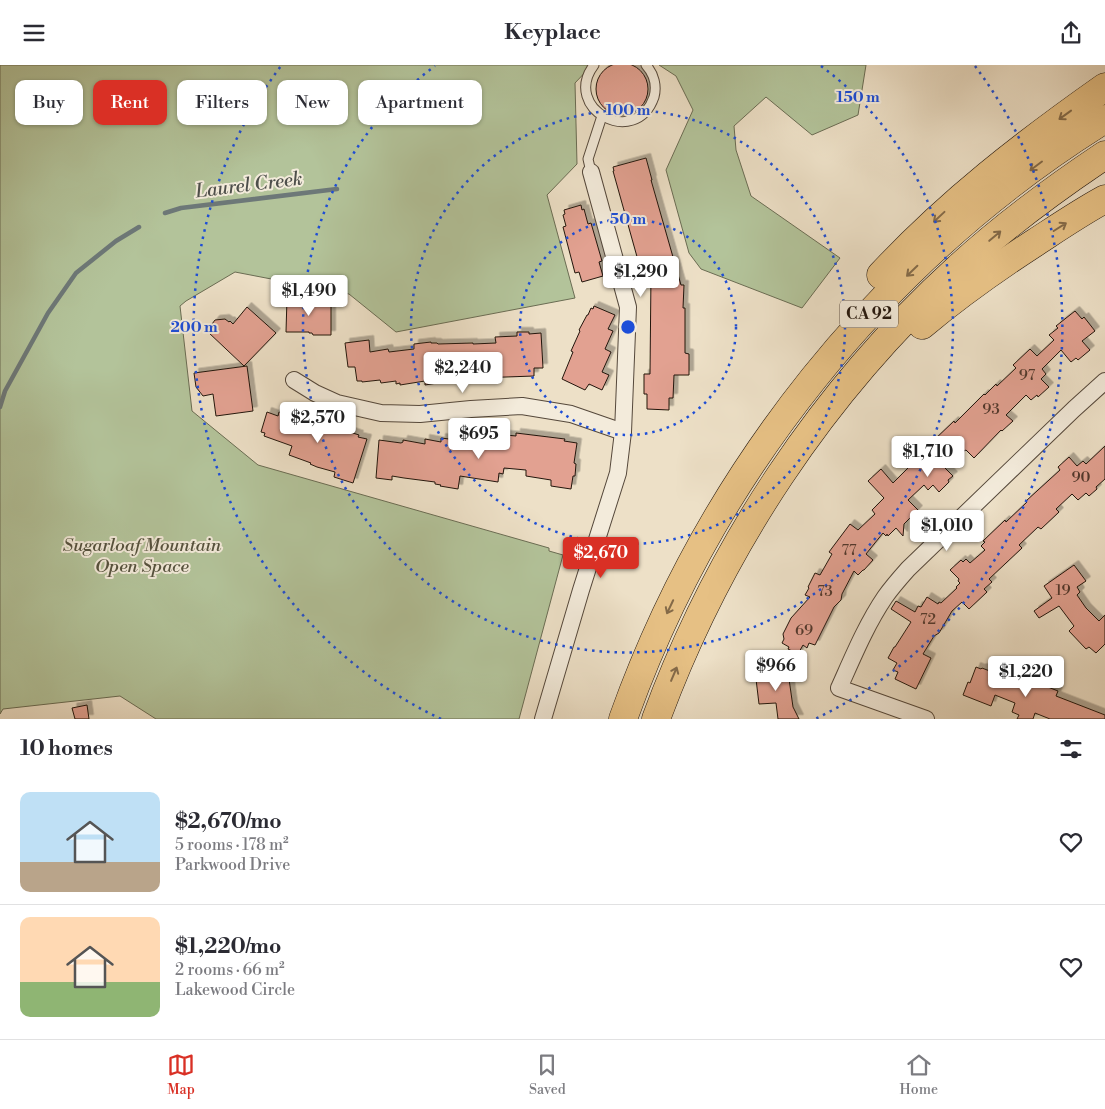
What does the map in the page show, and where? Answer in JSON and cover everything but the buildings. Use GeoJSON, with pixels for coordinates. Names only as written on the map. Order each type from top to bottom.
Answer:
{"type":"FeatureCollection","features":[{"type":"Feature","properties":{"kind":"highway"},"geometry":{"type":"LineString","coordinates":[[692,564],[724,486],[744,449],[786,387],[839,321],[914,241],[956,202],[1021,148],[1105,87]]}},
{"type":"Feature","properties":{"kind":"highway","name":"CA 92"},"geometry":{"type":"LineString","coordinates":[[623,719],[654,642],[692,564],[739,481],[813,378],[865,318],[920,262],[974,214],[1042,161],[1105,119]]}},
{"type":"Feature","properties":{"kind":"highway","name":"CA 92"},"geometry":{"type":"LineString","coordinates":[[656,719],[672,676],[726,563],[758,509],[830,406],[870,358],[958,268],[1005,227],[1055,189],[1105,155]]}},
{"type":"Feature","properties":{"kind":"highway"},"geometry":{"type":"LineString","coordinates":[[758,509],[865,381],[915,331],[944,306],[999,266],[1105,199]]}},
{"type":"Feature","properties":{"kind":"street"},"geometry":{"type":"LineString","coordinates":[[543,719],[618,473],[622,432],[628,307],[591,172]]}},
{"type":"Feature","properties":{"kind":"street"},"geometry":{"type":"LineString","coordinates":[[294,380],[338,403],[381,413],[420,414],[522,406],[571,414],[622,432]]}},
{"type":"Feature","properties":{"kind":"street"},"geometry":{"type":"LineString","coordinates":[[926,719],[839,689],[860,642],[877,610],[896,583],[920,557],[1105,381]]}},
{"type":"Feature","properties":{"kind":"lane"},"geometry":{"type":"LineString","coordinates":[[594,65],[588,76],[586,87],[588,99],[594,109],[602,116],[612,121],[624,122],[635,119],[644,113],[651,104],[655,93],[655,81],[646,65]]}},
{"type":"Feature","properties":{"kind":"lane"},"geometry":{"type":"LineString","coordinates":[[591,172],[588,159],[602,116]]}},
{"type":"Feature","properties":{"kind":"green space","name":"Sugarloaf Mountain Open Space"},"geometry":{"type":"Polygon","coordinates":[[[0,65],[592,65],[575,83],[577,164],[547,195],[575,298],[396,332],[349,294],[235,272],[180,306],[192,411],[258,465],[549,548],[549,551],[563,555],[519,719],[156,719],[120,696],[3,709],[0,714],[0,65]]]}},
{"type":"Feature","properties":{"kind":"green space"},"geometry":{"type":"Polygon","coordinates":[[[659,65],[866,65],[858,115],[812,135],[766,97],[734,126],[736,150],[751,196],[840,258],[802,308],[701,269],[689,253],[666,170],[693,110],[676,76],[659,65]]]}},
{"type":"Feature","properties":{"kind":"waterway","name":"Laurel Creek"},"geometry":{"type":"LineString","coordinates":[[165,213],[181,208],[337,189]]}},
{"type":"Feature","properties":{"kind":"waterway","name":"Laurel Creek"},"geometry":{"type":"LineString","coordinates":[[0,407],[5,391],[48,313],[76,273],[116,241],[139,227]]}}]}
